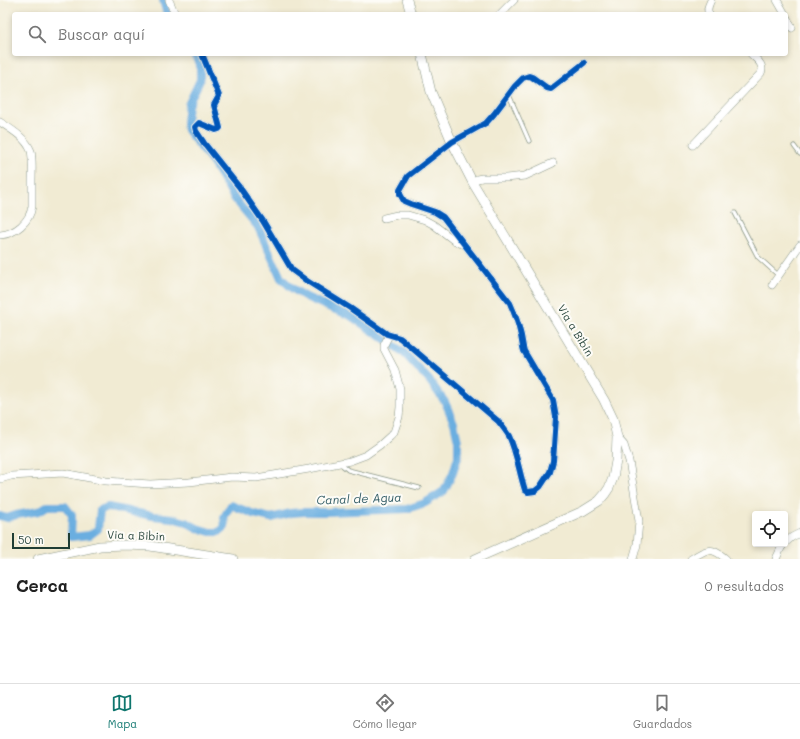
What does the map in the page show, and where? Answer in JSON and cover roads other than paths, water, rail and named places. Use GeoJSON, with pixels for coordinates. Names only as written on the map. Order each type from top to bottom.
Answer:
{"type":"FeatureCollection","features":[{"type":"Feature","properties":{"kind":"street"},"geometry":{"type":"LineString","coordinates":[[169,0],[173,12]]}},
{"type":"Feature","properties":{"kind":"street"},"geometry":{"type":"LineString","coordinates":[[407,0],[410,12]]}},
{"type":"Feature","properties":{"kind":"street"},"geometry":{"type":"LineString","coordinates":[[502,12],[514,0]]}},
{"type":"Feature","properties":{"kind":"street"},"geometry":{"type":"LineString","coordinates":[[708,12],[707,7],[711,0]]}},
{"type":"Feature","properties":{"kind":"street"},"geometry":{"type":"LineString","coordinates":[[777,0],[783,12]]}},
{"type":"Feature","properties":{"kind":"street"},"geometry":{"type":"LineString","coordinates":[[788,21],[792,28]]}},
{"type":"Feature","properties":{"kind":"street"},"geometry":{"type":"LineString","coordinates":[[203,56],[219,96],[214,105],[220,126],[219,129],[216,130],[199,123],[195,127],[196,131],[240,188],[263,221],[292,270],[350,308],[386,339],[400,338],[498,421],[509,435],[516,456],[524,490],[528,492],[535,491],[540,486],[550,472],[554,461],[556,417],[553,400],[524,352],[516,316],[510,303],[443,217],[435,212],[404,201],[400,194],[400,190],[408,176],[452,142],[486,123],[523,78],[529,76],[532,77],[547,88],[551,88],[584,63]]}},
{"type":"Feature","properties":{"kind":"street","name":"Via a Bibin"},"geometry":{"type":"LineString","coordinates":[[422,56],[431,92],[452,142],[473,183],[604,400],[613,419],[617,437],[616,461],[613,478],[609,488],[599,501],[583,511],[475,559]]}},
{"type":"Feature","properties":{"kind":"street"},"geometry":{"type":"LineString","coordinates":[[693,145],[763,70],[762,65],[752,56]]}},
{"type":"Feature","properties":{"kind":"street"},"geometry":{"type":"LineString","coordinates":[[0,122],[14,131],[27,144],[31,151],[32,172],[32,207],[30,214],[22,226],[14,231],[0,235]]}},
{"type":"Feature","properties":{"kind":"street"},"geometry":{"type":"LineString","coordinates":[[473,183],[482,178],[525,176],[553,163]]}},
{"type":"Feature","properties":{"kind":"street"},"geometry":{"type":"LineString","coordinates":[[384,218],[396,215],[408,215],[425,220],[456,242],[465,245]]}},
{"type":"Feature","properties":{"kind":"street"},"geometry":{"type":"LineString","coordinates":[[772,285],[800,244]]}},
{"type":"Feature","properties":{"kind":"street"},"geometry":{"type":"LineString","coordinates":[[0,479],[11,476],[64,473],[106,481],[150,484],[232,477],[256,478],[350,461],[366,455],[380,445],[394,432],[399,417],[400,389],[395,370],[384,349],[386,339]]}},
{"type":"Feature","properties":{"kind":"street"},"geometry":{"type":"LineString","coordinates":[[617,437],[624,445],[629,461],[639,521],[637,545],[633,559]]}},
{"type":"Feature","properties":{"kind":"street"},"geometry":{"type":"LineString","coordinates":[[788,541],[792,536],[800,533]]}},
{"type":"Feature","properties":{"kind":"street","name":"Via a Bibin"},"geometry":{"type":"LineString","coordinates":[[38,559],[66,556],[100,546],[126,545],[150,546],[233,559]]}},
{"type":"Feature","properties":{"kind":"street"},"geometry":{"type":"LineString","coordinates":[[776,559],[782,547]]}},
{"type":"Feature","properties":{"kind":"street"},"geometry":{"type":"LineString","coordinates":[[691,559],[703,551],[715,551],[726,559]]}},
{"type":"Feature","properties":{"kind":"lane"},"geometry":{"type":"LineString","coordinates":[[509,94],[529,141]]}},
{"type":"Feature","properties":{"kind":"lane"},"geometry":{"type":"LineString","coordinates":[[794,146],[800,154]]}},
{"type":"Feature","properties":{"kind":"lane"},"geometry":{"type":"LineString","coordinates":[[734,213],[758,257],[778,276]]}},
{"type":"Feature","properties":{"kind":"lane"},"geometry":{"type":"LineString","coordinates":[[341,463],[348,470],[419,488]]}},
{"type":"Feature","properties":{"kind":"waterway","name":"Canal de Agua"},"geometry":{"type":"LineString","coordinates":[[163,0],[167,12]]}},
{"type":"Feature","properties":{"kind":"waterway","name":"Canal de Agua"},"geometry":{"type":"LineString","coordinates":[[0,516],[7,518],[39,511],[47,506],[65,506],[72,515],[71,537],[90,535],[98,529],[100,510],[108,507],[153,516],[172,518],[210,532],[219,532],[225,527],[224,517],[231,505],[254,514],[271,518],[291,513],[303,512],[407,509],[425,503],[444,491],[453,473],[458,457],[458,441],[454,423],[445,402],[429,380],[403,352],[389,342],[349,315],[306,297],[293,289],[281,278],[258,227],[234,198],[212,162],[187,130],[186,122],[188,105],[200,80],[200,64],[195,56]]}}]}
